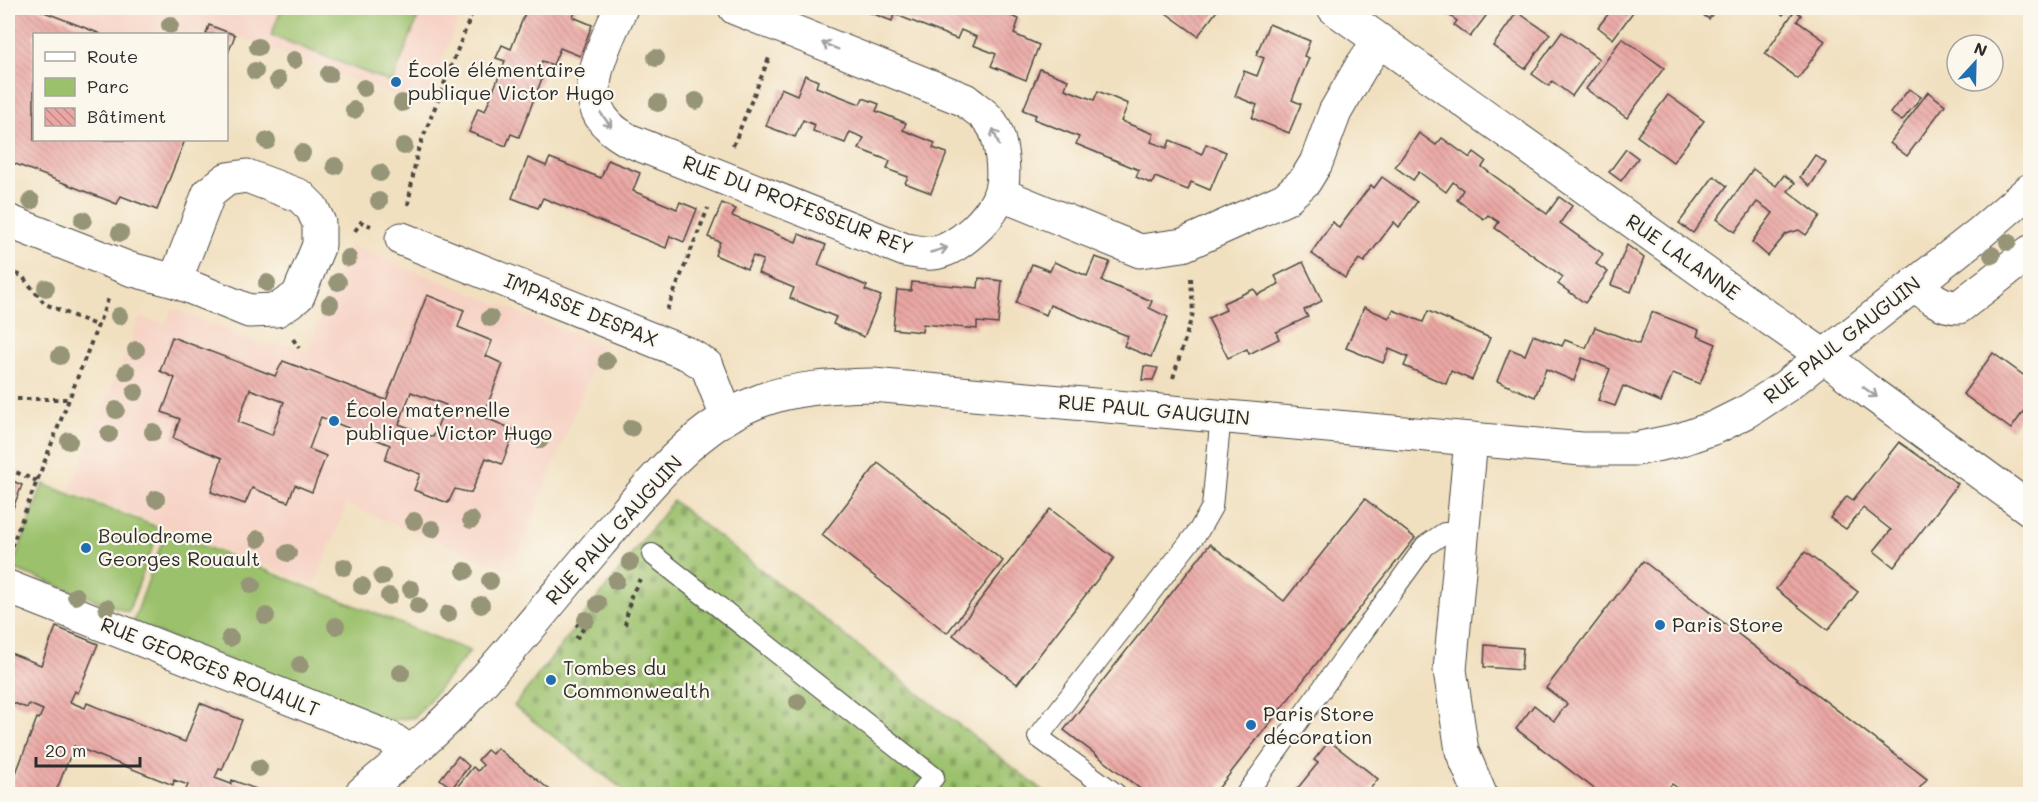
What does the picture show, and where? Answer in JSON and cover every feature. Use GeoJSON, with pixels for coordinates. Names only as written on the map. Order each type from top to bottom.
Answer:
{"type":"FeatureCollection","features":[{"type":"Feature","properties":{"kind":"street","name":"RUE DU PROFESSEUR REY"},"geometry":{"type":"LineString","coordinates":[[621,8],[603,48],[594,79],[596,106],[607,126],[628,140],[905,250],[934,253],[962,241],[987,218],[1000,194]]}},
{"type":"Feature","properties":{"kind":"street"},"geometry":{"type":"LineString","coordinates":[[735,8],[965,100],[991,122],[1002,152],[1003,174],[1000,194],[1140,251],[1183,245],[1285,199],[1305,181],[1316,163],[1335,112],[1379,41]]}},
{"type":"Feature","properties":{"kind":"street","name":"RUE LALANNE"},"geometry":{"type":"LineString","coordinates":[[1334,8],[1824,356],[1864,388],[2031,509]]}},
{"type":"Feature","properties":{"kind":"street"},"geometry":{"type":"LineString","coordinates":[[8,221],[130,269],[175,281],[249,311],[277,310],[298,296],[319,244],[319,223],[312,208],[300,196],[247,176],[227,179],[209,193],[175,281]]}},
{"type":"Feature","properties":{"kind":"street","name":"RUE PAUL GAUGUIN"},"geometry":{"type":"LineString","coordinates":[[362,795],[462,705],[648,486],[691,444],[727,417],[757,402],[788,392],[822,387],[873,385],[1582,449],[1636,449],[1679,440],[1716,427],[1748,411],[1786,386],[2031,190]]}},
{"type":"Feature","properties":{"kind":"street","name":"IMPASSE DESPAX"},"geometry":{"type":"LineString","coordinates":[[402,239],[688,354],[707,366],[727,417]]}},
{"type":"Feature","properties":{"kind":"street"},"geometry":{"type":"LineString","coordinates":[[1916,283],[1927,296],[1948,307],[1959,307],[2031,252]]}},
{"type":"Feature","properties":{"kind":"street"},"geometry":{"type":"LineString","coordinates":[[1471,438],[1450,670],[1462,751],[1480,795]]}},
{"type":"Feature","properties":{"kind":"street","name":"RUE GEORGES ROUAULT"},"geometry":{"type":"LineString","coordinates":[[8,587],[390,738],[410,752]]}},
{"type":"Feature","properties":{"kind":"lane"},"geometry":{"type":"LineString","coordinates":[[1116,795],[1038,737],[1199,530],[1212,507],[1206,414]]}},
{"type":"Feature","properties":{"kind":"lane"},"geometry":{"type":"LineString","coordinates":[[1246,795],[1425,546],[1444,533],[1463,534]]}},
{"type":"Feature","properties":{"kind":"lane"},"geometry":{"type":"LineString","coordinates":[[652,554],[934,777],[920,795]]}},
{"type":"Feature","properties":{"kind":"path"},"geometry":{"type":"LineString","coordinates":[[402,239],[417,153],[474,8]]}},
{"type":"Feature","properties":{"kind":"path"},"geometry":{"type":"LineString","coordinates":[[1183,245],[1192,285],[1193,313],[1172,380],[1206,414]]}},
{"type":"Feature","properties":{"kind":"path"},"geometry":{"type":"LineString","coordinates":[[8,555],[111,292],[130,269]]}},
{"type":"Feature","properties":{"kind":"path"},"geometry":{"type":"LineString","coordinates":[[8,270],[22,276],[45,304],[98,326]]}},
{"type":"Feature","properties":{"kind":"path"},"geometry":{"type":"LineString","coordinates":[[8,399],[69,399]]}},
{"type":"Feature","properties":{"kind":"path"},"geometry":{"type":"LineString","coordinates":[[8,469],[37,480]]}},
{"type":"Feature","properties":{"kind":"path"},"geometry":{"type":"LineString","coordinates":[[576,639],[583,629],[577,625]]}},
{"type":"Feature","properties":{"kind":"shaded area","name":"École élémentaire publique Victor Hugo"},"geometry":{"type":"Polygon","coordinates":[[[34,8],[463,8],[424,107],[235,35],[228,53],[228,33],[99,33],[34,8]]]}},
{"type":"Feature","properties":{"kind":"shaded area","name":"École maternelle publique Victor Hugo"},"geometry":{"type":"Polygon","coordinates":[[[350,245],[601,345],[512,571],[346,505],[315,585],[70,490],[140,317],[165,324],[172,309],[266,346],[289,344],[307,352],[350,245]]]}},
{"type":"Feature","properties":{"kind":"green space"},"geometry":{"type":"Polygon","coordinates":[[[282,8],[395,8],[418,17],[392,83],[271,35],[282,8]]]}},
{"type":"Feature","properties":{"kind":"green space","name":"Boulodrome Georges Rouault"},"geometry":{"type":"Polygon","coordinates":[[[43,484],[160,528],[128,612],[12,568],[43,484]]]}},
{"type":"Feature","properties":{"kind":"green space"},"geometry":{"type":"Polygon","coordinates":[[[673,501],[1047,794],[629,794],[514,706],[673,501]]]}},
{"type":"Feature","properties":{"kind":"green space"},"geometry":{"type":"Polygon","coordinates":[[[166,531],[470,651],[415,717],[387,721],[133,623],[166,531]]]}},
{"type":"Feature","properties":{"kind":"building"},"geometry":{"type":"Polygon","coordinates":[[[8,8],[34,8],[98,33],[33,33],[33,141],[185,141],[157,210],[121,196],[117,204],[8,161],[8,8]]]}},
{"type":"Feature","properties":{"kind":"building"},"geometry":{"type":"Polygon","coordinates":[[[527,8],[577,8],[573,17],[592,25],[580,56],[560,48],[553,65],[542,61],[537,74],[543,76],[519,137],[511,134],[506,146],[469,132],[478,108],[485,111],[505,61],[496,58],[502,45],[511,49],[527,8]]]}},
{"type":"Feature","properties":{"kind":"building"},"geometry":{"type":"Polygon","coordinates":[[[858,8],[989,8],[1019,19],[1014,34],[1039,45],[1026,80],[991,66],[996,54],[973,45],[977,37],[961,30],[957,39],[894,14],[892,21],[858,8]]]}},
{"type":"Feature","properties":{"kind":"building"},"geometry":{"type":"Polygon","coordinates":[[[1159,8],[1219,8],[1198,36],[1159,8]]]}},
{"type":"Feature","properties":{"kind":"building"},"geometry":{"type":"Polygon","coordinates":[[[1439,8],[1492,8],[1470,37],[1454,25],[1457,21],[1439,8]]]}},
{"type":"Feature","properties":{"kind":"building"},"geometry":{"type":"Polygon","coordinates":[[[1613,8],[1636,8],[1613,39],[1598,27],[1613,8]]]}},
{"type":"Feature","properties":{"kind":"building"},"geometry":{"type":"Polygon","coordinates":[[[1692,8],[1717,8],[1709,19],[1692,8]]]}},
{"type":"Feature","properties":{"kind":"building"},"geometry":{"type":"Polygon","coordinates":[[[1773,8],[1788,8],[1783,15],[1773,8]]]}},
{"type":"Feature","properties":{"kind":"building"},"geometry":{"type":"Polygon","coordinates":[[[1795,10],[1801,15],[1797,21],[1825,41],[1798,79],[1765,54],[1795,10]]]}},
{"type":"Feature","properties":{"kind":"building"},"geometry":{"type":"Polygon","coordinates":[[[1517,12],[1550,34],[1525,69],[1493,46],[1517,12]]]}},
{"type":"Feature","properties":{"kind":"building"},"geometry":{"type":"Polygon","coordinates":[[[1269,24],[1310,41],[1304,56],[1309,58],[1292,100],[1301,104],[1289,133],[1252,118],[1257,105],[1235,96],[1244,71],[1257,76],[1264,58],[1256,55],[1269,24]]]}},
{"type":"Feature","properties":{"kind":"building"},"geometry":{"type":"Polygon","coordinates":[[[209,25],[235,35],[228,53],[228,33],[206,33],[209,25]]]}},
{"type":"Feature","properties":{"kind":"building"},"geometry":{"type":"Polygon","coordinates":[[[1562,32],[1599,59],[1572,96],[1552,81],[1549,86],[1532,74],[1562,32]]]}},
{"type":"Feature","properties":{"kind":"building"},"geometry":{"type":"Polygon","coordinates":[[[1622,38],[1664,68],[1627,118],[1586,89],[1622,38]]]}},
{"type":"Feature","properties":{"kind":"building"},"geometry":{"type":"Polygon","coordinates":[[[1040,69],[1068,80],[1065,89],[1094,100],[1098,91],[1128,104],[1121,121],[1154,134],[1151,142],[1167,148],[1170,140],[1202,154],[1206,144],[1226,152],[1210,190],[1191,182],[1188,190],[1155,177],[1152,184],[1136,177],[1139,170],[1076,144],[1079,137],[1034,119],[1036,115],[1023,110],[1040,69]]]}},
{"type":"Feature","properties":{"kind":"building"},"geometry":{"type":"Polygon","coordinates":[[[805,75],[818,81],[816,87],[860,104],[863,98],[879,104],[876,111],[906,123],[903,130],[935,143],[933,148],[947,153],[931,193],[905,183],[908,177],[887,169],[890,161],[859,149],[864,138],[850,132],[845,143],[813,131],[815,125],[803,120],[795,137],[766,126],[781,88],[797,95],[805,75]]]}},
{"type":"Feature","properties":{"kind":"building"},"geometry":{"type":"Polygon","coordinates":[[[1909,89],[1921,97],[1902,121],[1890,113],[1909,89]]]}},
{"type":"Feature","properties":{"kind":"building"},"geometry":{"type":"Polygon","coordinates":[[[1928,92],[1945,105],[1907,156],[1890,143],[1928,92]]]}},
{"type":"Feature","properties":{"kind":"building"},"geometry":{"type":"Polygon","coordinates":[[[1668,95],[1704,121],[1673,162],[1637,136],[1668,95]]]}},
{"type":"Feature","properties":{"kind":"building"},"geometry":{"type":"Polygon","coordinates":[[[1419,133],[1436,145],[1442,138],[1470,158],[1474,152],[1486,161],[1482,167],[1547,214],[1559,197],[1572,206],[1560,223],[1603,254],[1596,264],[1608,272],[1585,303],[1558,284],[1563,277],[1495,228],[1499,222],[1488,215],[1484,219],[1457,200],[1463,190],[1453,182],[1446,192],[1419,172],[1413,180],[1395,167],[1419,133]]]}},
{"type":"Feature","properties":{"kind":"building"},"geometry":{"type":"Polygon","coordinates":[[[1626,149],[1638,158],[1621,181],[1609,172],[1626,149]]]}},
{"type":"Feature","properties":{"kind":"building"},"geometry":{"type":"Polygon","coordinates":[[[1815,155],[1826,163],[1810,186],[1800,177],[1815,155]]]}},
{"type":"Feature","properties":{"kind":"building"},"geometry":{"type":"Polygon","coordinates":[[[528,158],[546,166],[550,158],[601,178],[608,160],[640,173],[633,191],[677,209],[680,202],[697,209],[684,242],[670,236],[666,248],[543,198],[538,208],[512,198],[528,158]]]}},
{"type":"Feature","properties":{"kind":"building"},"geometry":{"type":"Polygon","coordinates":[[[1753,169],[1776,186],[1784,175],[1795,183],[1788,191],[1820,216],[1806,235],[1799,230],[1786,234],[1768,256],[1752,242],[1773,213],[1757,202],[1735,232],[1717,219],[1753,169]]]}},
{"type":"Feature","properties":{"kind":"building"},"geometry":{"type":"Polygon","coordinates":[[[1714,176],[1727,186],[1693,233],[1679,223],[1714,176]]]}},
{"type":"Feature","properties":{"kind":"building"},"geometry":{"type":"Polygon","coordinates":[[[1382,177],[1417,202],[1399,227],[1394,222],[1364,262],[1359,259],[1345,278],[1311,253],[1333,222],[1339,228],[1371,185],[1374,188],[1382,177]]]}},
{"type":"Feature","properties":{"kind":"building"},"geometry":{"type":"Polygon","coordinates":[[[722,203],[736,209],[732,216],[796,242],[799,234],[826,245],[818,265],[867,286],[865,290],[881,296],[864,337],[833,324],[836,317],[790,298],[794,288],[758,273],[763,260],[753,256],[747,269],[715,255],[720,242],[708,237],[722,203]]]}},
{"type":"Feature","properties":{"kind":"building"},"geometry":{"type":"Polygon","coordinates":[[[1627,245],[1644,258],[1631,292],[1611,285],[1627,245]]]}},
{"type":"Feature","properties":{"kind":"building"},"geometry":{"type":"Polygon","coordinates":[[[1095,257],[1110,262],[1102,281],[1152,301],[1149,308],[1168,317],[1151,357],[1124,346],[1128,336],[1050,305],[1046,315],[1016,303],[1032,264],[1050,271],[1054,262],[1087,276],[1095,257]]]}},
{"type":"Feature","properties":{"kind":"building"},"geometry":{"type":"Polygon","coordinates":[[[1303,262],[1322,301],[1304,310],[1308,317],[1276,332],[1279,339],[1249,354],[1247,349],[1228,358],[1208,318],[1226,310],[1223,303],[1254,289],[1258,295],[1279,284],[1275,276],[1303,262]]]}},
{"type":"Feature","properties":{"kind":"building"},"geometry":{"type":"Polygon","coordinates":[[[979,278],[1002,281],[998,324],[977,322],[977,329],[923,324],[922,332],[893,329],[897,290],[911,291],[912,282],[978,288],[979,278]]]}},
{"type":"Feature","properties":{"kind":"building"},"geometry":{"type":"Polygon","coordinates":[[[427,295],[464,310],[458,327],[492,341],[486,356],[503,364],[483,417],[515,430],[502,464],[486,458],[471,493],[455,489],[448,503],[414,490],[420,474],[385,460],[390,445],[321,417],[309,449],[326,456],[312,492],[295,485],[288,502],[252,488],[245,504],[211,492],[222,458],[173,438],[180,419],[162,412],[175,378],[160,371],[172,337],[275,376],[283,361],[386,400],[427,295]],[[250,389],[238,422],[272,435],[284,402],[250,389]],[[411,392],[399,424],[433,437],[446,405],[411,392]]]}},
{"type":"Feature","properties":{"kind":"building"},"geometry":{"type":"Polygon","coordinates":[[[1364,307],[1389,318],[1393,310],[1423,322],[1428,311],[1490,338],[1472,380],[1451,371],[1446,384],[1404,366],[1408,357],[1389,349],[1383,363],[1346,348],[1364,307]]]}},
{"type":"Feature","properties":{"kind":"building"},"geometry":{"type":"Polygon","coordinates":[[[1652,312],[1699,330],[1697,336],[1716,344],[1700,384],[1673,373],[1661,402],[1623,386],[1615,406],[1598,400],[1610,369],[1582,358],[1574,381],[1546,369],[1535,397],[1497,381],[1510,349],[1525,355],[1533,335],[1562,346],[1565,340],[1586,348],[1595,327],[1639,344],[1652,312]]]}},
{"type":"Feature","properties":{"kind":"building"},"geometry":{"type":"Polygon","coordinates":[[[1993,353],[2030,380],[2030,402],[2011,429],[1963,394],[1993,353]]]}},
{"type":"Feature","properties":{"kind":"building"},"geometry":{"type":"Polygon","coordinates":[[[1144,366],[1158,368],[1153,380],[1142,380],[1144,366]]]}},
{"type":"Feature","properties":{"kind":"building"},"geometry":{"type":"Polygon","coordinates":[[[1899,442],[1958,484],[1894,567],[1874,551],[1891,530],[1863,508],[1846,529],[1830,518],[1847,496],[1853,500],[1899,442]]]}},
{"type":"Feature","properties":{"kind":"building"},"geometry":{"type":"Polygon","coordinates":[[[878,463],[1003,561],[947,633],[822,535],[878,463]]]}},
{"type":"Feature","properties":{"kind":"building"},"geometry":{"type":"Polygon","coordinates":[[[8,479],[22,485],[8,521],[8,479]]]}},
{"type":"Feature","properties":{"kind":"building"},"geometry":{"type":"Polygon","coordinates":[[[1365,499],[1415,538],[1214,794],[1147,794],[1064,730],[1210,544],[1284,601],[1365,499]]]}},
{"type":"Feature","properties":{"kind":"building"},"geometry":{"type":"Polygon","coordinates":[[[1050,509],[1114,558],[1017,684],[953,635],[1050,509]]]}},
{"type":"Feature","properties":{"kind":"building"},"geometry":{"type":"Polygon","coordinates":[[[1805,552],[1858,592],[1828,630],[1776,589],[1805,552]]]}},
{"type":"Feature","properties":{"kind":"building","name":"Paris Store"},"geometry":{"type":"Polygon","coordinates":[[[1643,561],[1927,779],[1915,794],[1686,794],[1672,784],[1668,789],[1674,794],[1601,794],[1516,729],[1534,705],[1554,721],[1567,704],[1546,688],[1643,561]]]}},
{"type":"Feature","properties":{"kind":"building"},"geometry":{"type":"Polygon","coordinates":[[[56,627],[98,644],[78,693],[75,691],[70,702],[85,708],[87,703],[185,742],[200,703],[242,720],[222,770],[219,769],[215,778],[231,784],[232,780],[269,794],[184,794],[188,785],[174,780],[173,785],[74,746],[55,794],[8,794],[37,718],[39,719],[43,710],[29,704],[27,708],[8,701],[8,652],[41,665],[56,627]]]}},
{"type":"Feature","properties":{"kind":"building"},"geometry":{"type":"Polygon","coordinates":[[[1485,645],[1523,648],[1521,670],[1484,667],[1485,645]]]}},
{"type":"Feature","properties":{"kind":"building"},"geometry":{"type":"Polygon","coordinates":[[[1329,741],[1378,779],[1366,794],[1293,794],[1318,763],[1314,760],[1329,741]]]}},
{"type":"Feature","properties":{"kind":"building"},"geometry":{"type":"Polygon","coordinates":[[[497,748],[555,794],[456,794],[453,792],[473,767],[478,771],[483,765],[478,760],[487,750],[492,754],[497,748]]]}},
{"type":"Feature","properties":{"kind":"building"},"geometry":{"type":"Polygon","coordinates":[[[458,756],[469,766],[452,788],[440,779],[458,756]]]}},
{"type":"Feature","properties":{"kind":"place","name":"École élémentaire publique Victor Hugo"},"geometry":{"type":"Point","coordinates":[396,82]}},
{"type":"Feature","properties":{"kind":"place","name":"École maternelle publique Victor Hugo"},"geometry":{"type":"Point","coordinates":[334,421]}},
{"type":"Feature","properties":{"kind":"place","name":"Boulodrome Georges Rouault"},"geometry":{"type":"Point","coordinates":[86,548]}},
{"type":"Feature","properties":{"kind":"place","name":"Paris Store"},"geometry":{"type":"Point","coordinates":[1660,625]}},
{"type":"Feature","properties":{"kind":"place","name":"Tombes du Commonwealth"},"geometry":{"type":"Point","coordinates":[551,680]}},
{"type":"Feature","properties":{"kind":"place","name":"Paris Store décoration"},"geometry":{"type":"Point","coordinates":[1251,725]}}]}
